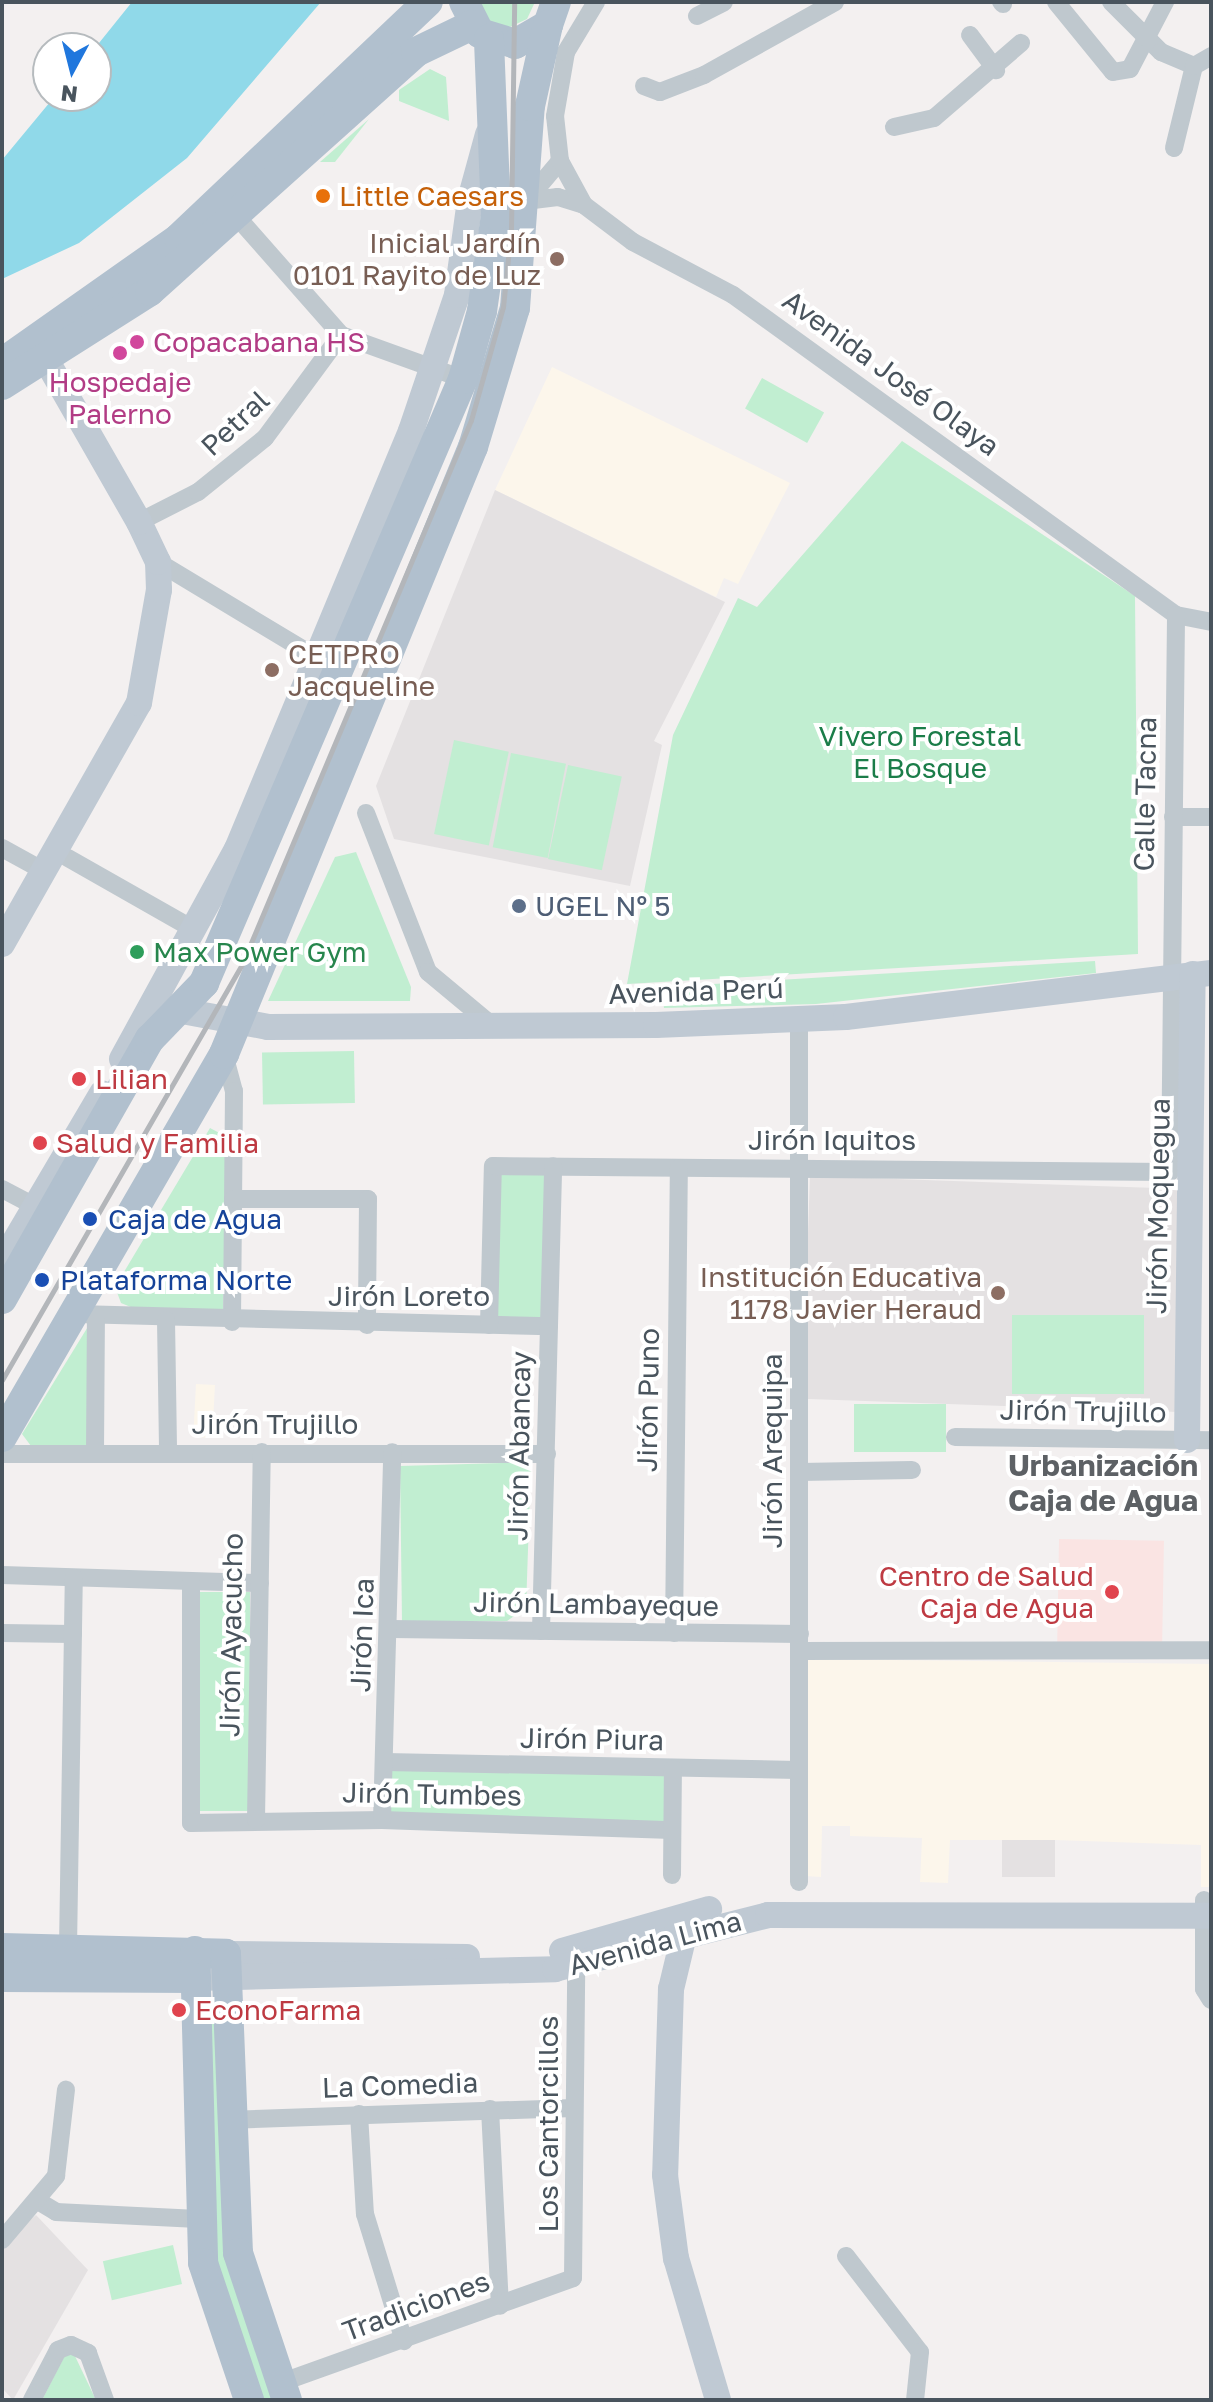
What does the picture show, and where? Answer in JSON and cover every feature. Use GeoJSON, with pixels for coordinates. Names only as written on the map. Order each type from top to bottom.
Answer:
{"type":"FeatureCollection","features":[{"type":"Feature","properties":{"kind":"main road"},"geometry":{"type":"LineString","coordinates":[[2,385],[223,200],[428,2]]}},
{"type":"Feature","properties":{"kind":"main road"},"geometry":{"type":"LineString","coordinates":[[2,363],[42,353],[238,218],[416,52],[475,22],[528,41],[554,11]]}},
{"type":"Feature","properties":{"kind":"main road"},"geometry":{"type":"LineString","coordinates":[[2,1437],[87,1315],[224,1054],[231,1024],[489,404],[515,308],[530,106],[554,11]]}},
{"type":"Feature","properties":{"kind":"main road"},"geometry":{"type":"LineString","coordinates":[[2,1263],[44,1211],[150,1039],[182,1011],[228,935],[463,379],[492,249],[494,115],[475,22]]}},
{"type":"Feature","properties":{"kind":"main road"},"geometry":{"type":"LineString","coordinates":[[2,1299],[44,1211],[195,930],[317,658],[433,371],[457,295],[470,200],[494,115]]}},
{"type":"Feature","properties":{"kind":"main road"},"geometry":{"type":"LineString","coordinates":[[2,944],[139,703],[155,628],[158,562],[139,522],[42,353]]}},
{"type":"Feature","properties":{"kind":"main road","name":"Avenida Perú"},"geometry":{"type":"LineString","coordinates":[[182,1011],[231,1024],[494,1027],[799,1020],[1191,974]]}},
{"type":"Feature","properties":{"kind":"main road","name":"Jirón Moquegua"},"geometry":{"type":"LineString","coordinates":[[1191,974],[1199,1440]]}},
{"type":"Feature","properties":{"kind":"main road","name":"Avenida Lima"},"geometry":{"type":"LineString","coordinates":[[2,1977],[195,1965],[576,1966],[708,1909],[778,1898],[1208,1908]]}},
{"type":"Feature","properties":{"kind":"main road","name":"Avenida Lima"},"geometry":{"type":"LineString","coordinates":[[226,1966],[492,1957],[621,1947],[684,1935],[737,1919],[814,1912],[1208,1908]]}},
{"type":"Feature","properties":{"kind":"main road"},"geometry":{"type":"LineString","coordinates":[[684,1935],[671,1989],[665,2139],[670,2215],[686,2301],[718,2400]]}},
{"type":"Feature","properties":{"kind":"main road"},"geometry":{"type":"LineString","coordinates":[[621,1947],[671,1989]]}},
{"type":"Feature","properties":{"kind":"main road","name":"Avenida Lima"},"geometry":{"type":"LineString","coordinates":[[2,1948],[68,1948],[195,1965]]}},
{"type":"Feature","properties":{"kind":"main road"},"geometry":{"type":"LineString","coordinates":[[195,1965],[198,2219],[209,2293],[249,2400]]}},
{"type":"Feature","properties":{"kind":"main road"},"geometry":{"type":"LineString","coordinates":[[226,1966],[227,2120],[238,2253],[284,2392]]}},
{"type":"Feature","properties":{"kind":"street"},"geometry":{"type":"LineString","coordinates":[[584,205],[560,161],[555,116],[566,52],[596,2]]}},
{"type":"Feature","properties":{"kind":"street"},"geometry":{"type":"LineString","coordinates":[[697,16],[724,2]]}},
{"type":"Feature","properties":{"kind":"street"},"geometry":{"type":"LineString","coordinates":[[644,86],[660,92],[704,75],[835,2]]}},
{"type":"Feature","properties":{"kind":"street"},"geometry":{"type":"LineString","coordinates":[[1056,2],[1113,72],[1130,69],[1165,2]]}},
{"type":"Feature","properties":{"kind":"street"},"geometry":{"type":"LineString","coordinates":[[1111,2],[1130,10],[1146,39],[1194,66]]}},
{"type":"Feature","properties":{"kind":"street"},"geometry":{"type":"LineString","coordinates":[[970,35],[996,70]]}},
{"type":"Feature","properties":{"kind":"street"},"geometry":{"type":"LineString","coordinates":[[894,127],[934,118],[996,70],[1021,43]]}},
{"type":"Feature","properties":{"kind":"street"},"geometry":{"type":"LineString","coordinates":[[1174,148],[1194,66],[1211,56]]}},
{"type":"Feature","properties":{"kind":"street"},"geometry":{"type":"LineString","coordinates":[[525,201],[560,161]]}},
{"type":"Feature","properties":{"kind":"street","name":"Avenida José Olaya"},"geometry":{"type":"LineString","coordinates":[[525,201],[558,197],[584,205],[781,326],[1176,615],[1211,622]]}},
{"type":"Feature","properties":{"kind":"street"},"geometry":{"type":"LineString","coordinates":[[238,218],[341,335],[433,371],[463,379]]}},
{"type":"Feature","properties":{"kind":"street","name":"Petral"},"geometry":{"type":"LineString","coordinates":[[139,522],[198,492],[265,438],[341,335]]}},
{"type":"Feature","properties":{"kind":"street"},"geometry":{"type":"LineString","coordinates":[[158,562],[317,658]]}},
{"type":"Feature","properties":{"kind":"street","name":"Calle Tacna"},"geometry":{"type":"LineString","coordinates":[[1170,1172],[1191,974],[1173,817],[1176,615]]}},
{"type":"Feature","properties":{"kind":"street"},"geometry":{"type":"LineString","coordinates":[[366,813],[428,972],[494,1027]]}},
{"type":"Feature","properties":{"kind":"street"},"geometry":{"type":"LineString","coordinates":[[1173,817],[1211,817]]}},
{"type":"Feature","properties":{"kind":"street"},"geometry":{"type":"LineString","coordinates":[[2,848],[44,871]]}},
{"type":"Feature","properties":{"kind":"street"},"geometry":{"type":"LineString","coordinates":[[68,858],[195,930]]}},
{"type":"Feature","properties":{"kind":"street","name":"Jirón Arequipa"},"geometry":{"type":"LineString","coordinates":[[799,1020],[799,1882]]}},
{"type":"Feature","properties":{"kind":"street"},"geometry":{"type":"LineString","coordinates":[[224,1054],[234,1091],[232,1322]]}},
{"type":"Feature","properties":{"kind":"street","name":"Jirón Iquitos"},"geometry":{"type":"LineString","coordinates":[[489,1325],[493,1166],[1170,1172]]}},
{"type":"Feature","properties":{"kind":"street","name":"Jirón Abancay"},"geometry":{"type":"LineString","coordinates":[[541,1631],[553,1166]]}},
{"type":"Feature","properties":{"kind":"street","name":"Jirón Puno"},"geometry":{"type":"LineString","coordinates":[[674,1633],[679,1168]]}},
{"type":"Feature","properties":{"kind":"street"},"geometry":{"type":"LineString","coordinates":[[2,1189],[44,1211]]}},
{"type":"Feature","properties":{"kind":"street"},"geometry":{"type":"LineString","coordinates":[[233,1199],[368,1199],[367,1325]]}},
{"type":"Feature","properties":{"kind":"street"},"geometry":{"type":"LineString","coordinates":[[87,1315],[95,1452]]}},
{"type":"Feature","properties":{"kind":"street","name":"Jirón Loreto"},"geometry":{"type":"LineString","coordinates":[[87,1315],[232,1322],[549,1326]]}},
{"type":"Feature","properties":{"kind":"street"},"geometry":{"type":"LineString","coordinates":[[166,1320],[168,1452]]}},
{"type":"Feature","properties":{"kind":"street","name":"Jirón Trujillo"},"geometry":{"type":"LineString","coordinates":[[955,1437],[1199,1440]]}},
{"type":"Feature","properties":{"kind":"street","name":"Jirón Ayacucho"},"geometry":{"type":"LineString","coordinates":[[256,1820],[262,1452]]}},
{"type":"Feature","properties":{"kind":"street","name":"Jirón Ica"},"geometry":{"type":"LineString","coordinates":[[382,1820],[391,1629],[392,1452]]}},
{"type":"Feature","properties":{"kind":"street","name":"Jirón Trujillo"},"geometry":{"type":"LineString","coordinates":[[2,1454],[547,1454]]}},
{"type":"Feature","properties":{"kind":"street"},"geometry":{"type":"LineString","coordinates":[[800,1472],[912,1470]]}},
{"type":"Feature","properties":{"kind":"street"},"geometry":{"type":"LineString","coordinates":[[2,1575],[260,1583]]}},
{"type":"Feature","properties":{"kind":"street"},"geometry":{"type":"LineString","coordinates":[[68,1948],[74,1578]]}},
{"type":"Feature","properties":{"kind":"street","name":"Jirón Tumbes"},"geometry":{"type":"LineString","coordinates":[[191,1581],[191,1823],[382,1820],[672,1830]]}},
{"type":"Feature","properties":{"kind":"street","name":"Jirón Lambayeque"},"geometry":{"type":"LineString","coordinates":[[391,1629],[674,1633],[800,1642],[1211,1650]]}},
{"type":"Feature","properties":{"kind":"street"},"geometry":{"type":"LineString","coordinates":[[2,1633],[73,1634]]}},
{"type":"Feature","properties":{"kind":"street","name":"Jirón Piura"},"geometry":{"type":"LineString","coordinates":[[385,1762],[798,1770]]}},
{"type":"Feature","properties":{"kind":"street"},"geometry":{"type":"LineString","coordinates":[[672,1875],[673,1769]]}},
{"type":"Feature","properties":{"kind":"street"},"geometry":{"type":"LineString","coordinates":[[1208,1908],[1209,1998]]}},
{"type":"Feature","properties":{"kind":"street","name":"Los Cantorcillos"},"geometry":{"type":"LineString","coordinates":[[571,2280],[576,1966]]}},
{"type":"Feature","properties":{"kind":"street"},"geometry":{"type":"LineString","coordinates":[[2,2240],[56,2176],[66,2090]]}},
{"type":"Feature","properties":{"kind":"street","name":"La Comedia"},"geometry":{"type":"LineString","coordinates":[[227,2120],[574,2108]]}},
{"type":"Feature","properties":{"kind":"street"},"geometry":{"type":"LineString","coordinates":[[490,2109],[500,2306]]}},
{"type":"Feature","properties":{"kind":"street"},"geometry":{"type":"LineString","coordinates":[[359,2114],[367,2226],[404,2341]]}},
{"type":"Feature","properties":{"kind":"street"},"geometry":{"type":"LineString","coordinates":[[38,2201],[56,2212],[198,2219]]}},
{"type":"Feature","properties":{"kind":"street"},"geometry":{"type":"LineString","coordinates":[[846,2256],[920,2352],[915,2400]]}},
{"type":"Feature","properties":{"kind":"street","name":"Tradiciones"},"geometry":{"type":"LineString","coordinates":[[284,2392],[404,2341],[571,2280]]}},
{"type":"Feature","properties":{"kind":"street"},"geometry":{"type":"LineString","coordinates":[[32,2400],[58,2350],[71,2345],[88,2353],[105,2400]]}},
{"type":"Feature","properties":{"kind":"shaded area"},"geometry":{"type":"Polygon","coordinates":[[[552,367],[790,483],[738,584],[724,578],[716,597],[495,490],[552,367]]]}},
{"type":"Feature","properties":{"kind":"shaded area"},"geometry":{"type":"Polygon","coordinates":[[[495,490],[725,602],[654,741],[662,745],[630,886],[394,839],[376,786],[495,490]]]}},
{"type":"Feature","properties":{"kind":"shaded area","name":"Institución Educativa 1178 Javier Heraud"},"geometry":{"type":"Polygon","coordinates":[[[810,1176],[1186,1189],[1178,1412],[802,1399],[810,1176]]]}},
{"type":"Feature","properties":{"kind":"shaded area"},"geometry":{"type":"Polygon","coordinates":[[[196,1384],[215,1385],[212,1438],[193,1437],[196,1384]]]}},
{"type":"Feature","properties":{"kind":"shaded area","name":"Centro de Salud Caja de Agua"},"geometry":{"type":"Polygon","coordinates":[[[1059,1539],[1164,1541],[1162,1647],[1057,1645],[1059,1539]]]}},
{"type":"Feature","properties":{"kind":"shaded area"},"geometry":{"type":"Polygon","coordinates":[[[808,1659],[1211,1664],[1211,1887],[1201,1887],[1201,1845],[1055,1840],[950,1840],[948,1883],[920,1882],[922,1838],[850,1836],[850,1826],[822,1826],[821,1877],[805,1876],[808,1659]]]}},
{"type":"Feature","properties":{"kind":"shaded area"},"geometry":{"type":"Polygon","coordinates":[[[1002,1840],[1055,1840],[1055,1877],[1002,1877],[1002,1840]]]}},
{"type":"Feature","properties":{"kind":"shaded area"},"geometry":{"type":"Polygon","coordinates":[[[36,2215],[88,2270],[13,2400],[2,2388],[2,2244],[36,2215]]]}},
{"type":"Feature","properties":{"kind":"green space"},"geometry":{"type":"Polygon","coordinates":[[[476,2],[535,2],[527,19],[510,27],[491,24],[476,2]]]}},
{"type":"Feature","properties":{"kind":"green space"},"geometry":{"type":"Polygon","coordinates":[[[430,69],[446,77],[449,121],[399,101],[399,90],[430,69]]]}},
{"type":"Feature","properties":{"kind":"green space"},"geometry":{"type":"Polygon","coordinates":[[[369,119],[335,162],[320,162],[369,119]]]}},
{"type":"Feature","properties":{"kind":"green space"},"geometry":{"type":"Polygon","coordinates":[[[762,378],[824,412],[807,443],[745,409],[762,378]]]}},
{"type":"Feature","properties":{"kind":"green space","name":"Vivero Forestal El Bosque"},"geometry":{"type":"Polygon","coordinates":[[[902,441],[1135,596],[1138,954],[627,984],[673,735],[738,598],[757,607],[902,441]]]}},
{"type":"Feature","properties":{"kind":"green space"},"geometry":{"type":"Polygon","coordinates":[[[454,740],[509,752],[489,846],[434,834],[454,740]]]}},
{"type":"Feature","properties":{"kind":"green space"},"geometry":{"type":"Polygon","coordinates":[[[511,753],[566,764],[548,858],[493,847],[511,753]]]}},
{"type":"Feature","properties":{"kind":"green space"},"geometry":{"type":"Polygon","coordinates":[[[568,765],[622,776],[602,870],[548,859],[568,765]]]}},
{"type":"Feature","properties":{"kind":"green space"},"geometry":{"type":"Polygon","coordinates":[[[356,852],[411,987],[410,1001],[268,1001],[335,857],[356,852]]]}},
{"type":"Feature","properties":{"kind":"green space"},"geometry":{"type":"Polygon","coordinates":[[[1095,961],[1096,973],[816,1004],[664,1008],[662,987],[1095,961]]]}},
{"type":"Feature","properties":{"kind":"green space"},"geometry":{"type":"Polygon","coordinates":[[[354,1051],[355,1103],[263,1105],[262,1053],[354,1051]]]}},
{"type":"Feature","properties":{"kind":"green space"},"geometry":{"type":"Polygon","coordinates":[[[210,1128],[227,1137],[223,1310],[138,1310],[121,1303],[115,1287],[210,1128]]]}},
{"type":"Feature","properties":{"kind":"green space"},"geometry":{"type":"Polygon","coordinates":[[[496,1168],[549,1169],[546,1325],[493,1324],[496,1168]]]}},
{"type":"Feature","properties":{"kind":"green space"},"geometry":{"type":"Polygon","coordinates":[[[1012,1315],[1144,1315],[1144,1394],[1012,1394],[1012,1315]]]}},
{"type":"Feature","properties":{"kind":"green space"},"geometry":{"type":"Polygon","coordinates":[[[89,1325],[90,1446],[31,1446],[22,1434],[89,1325]]]}},
{"type":"Feature","properties":{"kind":"green space"},"geometry":{"type":"Polygon","coordinates":[[[854,1404],[946,1404],[946,1452],[854,1452],[854,1404]]]}},
{"type":"Feature","properties":{"kind":"green space"},"geometry":{"type":"Polygon","coordinates":[[[531,1462],[526,1608],[507,1621],[402,1622],[400,1466],[531,1462]]]}},
{"type":"Feature","properties":{"kind":"green space"},"geometry":{"type":"Polygon","coordinates":[[[196,1592],[250,1592],[250,1811],[196,1811],[196,1592]]]}},
{"type":"Feature","properties":{"kind":"green space"},"geometry":{"type":"Polygon","coordinates":[[[391,1766],[669,1771],[668,1825],[390,1820],[391,1766]]]}},
{"type":"Feature","properties":{"kind":"green space"},"geometry":{"type":"Polygon","coordinates":[[[216,2016],[225,2247],[275,2400],[258,2400],[216,2272],[208,2018],[216,2016]]]}},
{"type":"Feature","properties":{"kind":"green space"},"geometry":{"type":"Polygon","coordinates":[[[173,2245],[182,2284],[112,2300],[103,2261],[173,2245]]]}},
{"type":"Feature","properties":{"kind":"green space"},"geometry":{"type":"Polygon","coordinates":[[[74,2354],[96,2400],[42,2400],[65,2355],[74,2354]]]}},
{"type":"Feature","properties":{"kind":"water"},"geometry":{"type":"Polygon","coordinates":[[[132,2],[321,2],[187,158],[79,243],[2,279],[2,160],[42,112],[112,112],[112,32],[108,32],[132,2]]]}},
{"type":"Feature","properties":{"kind":"railway"},"geometry":{"type":"LineString","coordinates":[[2,1380],[242,964],[471,420],[503,307],[511,230],[514,2]]}},
{"type":"Feature","properties":{"kind":"place","name":"Little Caesars"},"geometry":{"type":"Point","coordinates":[323,196]}},
{"type":"Feature","properties":{"kind":"place","name":"Inicial Jardín 0101 Rayito de Luz"},"geometry":{"type":"Point","coordinates":[557,259]}},
{"type":"Feature","properties":{"kind":"place","name":"Copacabana HS"},"geometry":{"type":"Point","coordinates":[137,342]}},
{"type":"Feature","properties":{"kind":"place","name":"Hospedaje Palerno"},"geometry":{"type":"Point","coordinates":[120,353]}},
{"type":"Feature","properties":{"kind":"place","name":"CETPRO Jacqueline"},"geometry":{"type":"Point","coordinates":[272,670]}},
{"type":"Feature","properties":{"kind":"place","name":"UGEL Nº 5"},"geometry":{"type":"Point","coordinates":[519,906]}},
{"type":"Feature","properties":{"kind":"place","name":"Max Power Gym"},"geometry":{"type":"Point","coordinates":[137,952]}},
{"type":"Feature","properties":{"kind":"place","name":"Lilian"},"geometry":{"type":"Point","coordinates":[79,1079]}},
{"type":"Feature","properties":{"kind":"place","name":"Salud y Familia"},"geometry":{"type":"Point","coordinates":[40,1143]}},
{"type":"Feature","properties":{"kind":"place","name":"Caja de Agua"},"geometry":{"type":"Point","coordinates":[90,1219]}},
{"type":"Feature","properties":{"kind":"place","name":"Plataforma Norte"},"geometry":{"type":"Point","coordinates":[42,1280]}},
{"type":"Feature","properties":{"kind":"place","name":"Institución Educativa 1178 Javier Heraud"},"geometry":{"type":"Point","coordinates":[998,1293]}},
{"type":"Feature","properties":{"kind":"place","name":"Centro de Salud Caja de Agua"},"geometry":{"type":"Point","coordinates":[1112,1592]}},
{"type":"Feature","properties":{"kind":"place","name":"EconoFarma"},"geometry":{"type":"Point","coordinates":[179,2010]}},
{"type":"Feature","properties":{"kind":"district","name":"Urbanización Caja de Agua"},"geometry":{"type":"Point","coordinates":[1103,1482]}}]}
